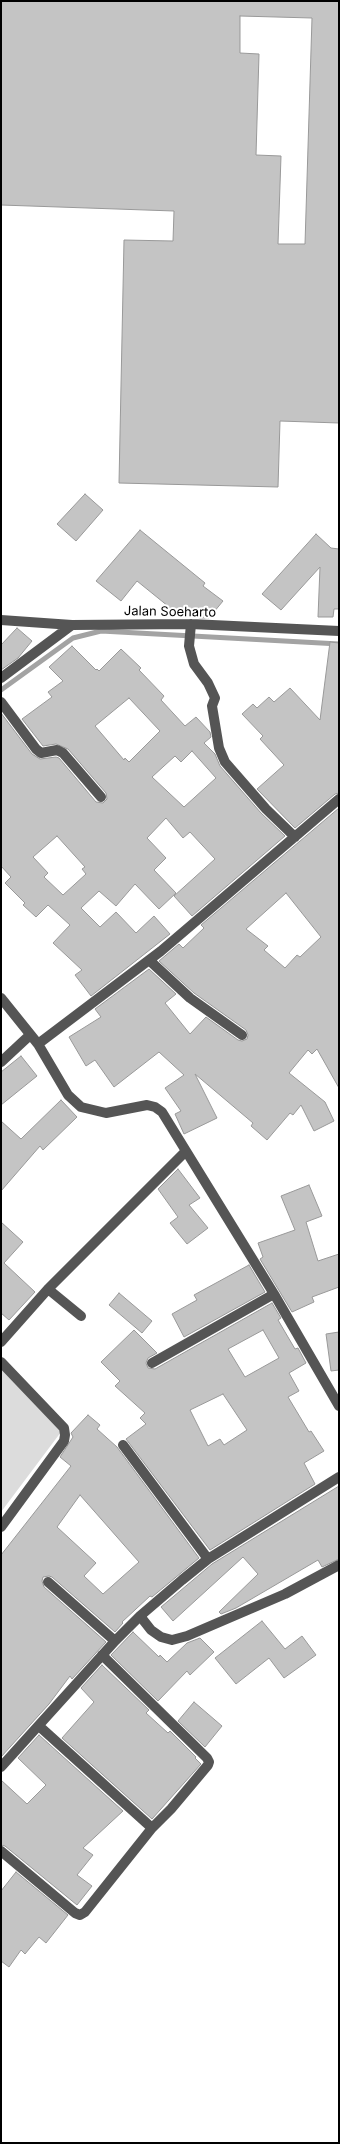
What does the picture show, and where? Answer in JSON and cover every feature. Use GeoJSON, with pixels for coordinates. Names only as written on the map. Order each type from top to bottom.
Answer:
{"type":"FeatureCollection","features":[{"type":"Feature","properties":{"kind":"street","name":"Jalan Soeharto"},"geometry":{"type":"LineString","coordinates":[[1,620],[72,625],[339,631]]}},
{"type":"Feature","properties":{"kind":"street"},"geometry":{"type":"LineString","coordinates":[[1,678],[72,625]]}},
{"type":"Feature","properties":{"kind":"street"},"geometry":{"type":"LineString","coordinates":[[190,627],[189,646],[194,664],[208,683],[215,698],[212,706],[219,748],[225,762],[266,809],[295,837]]}},
{"type":"Feature","properties":{"kind":"street"},"geometry":{"type":"LineString","coordinates":[[1,702],[36,749],[41,753],[58,750],[101,797]]}},
{"type":"Feature","properties":{"kind":"street"},"geometry":{"type":"LineString","coordinates":[[38,1044],[149,960],[339,799]]}},
{"type":"Feature","properties":{"kind":"street"},"geometry":{"type":"LineString","coordinates":[[149,960],[190,998],[242,1035]]}},
{"type":"Feature","properties":{"kind":"street"},"geometry":{"type":"LineString","coordinates":[[1,998],[38,1044],[68,1095],[81,1107],[106,1113],[147,1105],[156,1107],[162,1112],[185,1152],[274,1294],[339,1406]]}},
{"type":"Feature","properties":{"kind":"street"},"geometry":{"type":"LineString","coordinates":[[1,1062],[30,1035]]}},
{"type":"Feature","properties":{"kind":"street"},"geometry":{"type":"LineString","coordinates":[[1,1342],[48,1289],[185,1152]]}},
{"type":"Feature","properties":{"kind":"street"},"geometry":{"type":"LineString","coordinates":[[48,1289],[81,1316]]}},
{"type":"Feature","properties":{"kind":"street"},"geometry":{"type":"LineString","coordinates":[[152,1363],[274,1294]]}},
{"type":"Feature","properties":{"kind":"street"},"geometry":{"type":"LineString","coordinates":[[1,1362],[64,1428],[65,1435],[64,1441],[1,1527]]}},
{"type":"Feature","properties":{"kind":"street"},"geometry":{"type":"LineString","coordinates":[[122,1445],[208,1558]]}},
{"type":"Feature","properties":{"kind":"street"},"geometry":{"type":"LineString","coordinates":[[1,1767],[102,1655],[140,1616],[208,1558],[339,1477]]}},
{"type":"Feature","properties":{"kind":"street"},"geometry":{"type":"LineString","coordinates":[[140,1616],[151,1630],[161,1637],[172,1640],[187,1636],[285,1594],[339,1565]]}},
{"type":"Feature","properties":{"kind":"street"},"geometry":{"type":"LineString","coordinates":[[48,1582],[115,1641]]}},
{"type":"Feature","properties":{"kind":"street"},"geometry":{"type":"LineString","coordinates":[[1,1852],[75,1913],[80,1915],[85,1912],[152,1828],[171,1809],[209,1762],[102,1655]]}},
{"type":"Feature","properties":{"kind":"street"},"geometry":{"type":"LineString","coordinates":[[39,1726],[152,1828]]}},
{"type":"Feature","properties":{"kind":"shaded area"},"geometry":{"type":"Polygon","coordinates":[[[1,1362],[64,1428],[1,1512],[1,1362]]]}},
{"type":"Feature","properties":{"kind":"building"},"geometry":{"type":"Polygon","coordinates":[[[1,1],[339,1],[339,423],[280,421],[278,487],[119,483],[124,240],[173,241],[174,211],[1,205],[1,1]],[[240,16],[240,53],[259,54],[256,155],[281,156],[278,244],[305,244],[312,18],[240,16]]]}},
{"type":"Feature","properties":{"kind":"building"},"geometry":{"type":"Polygon","coordinates":[[[85,494],[103,510],[76,541],[57,524],[85,494]]]}},
{"type":"Feature","properties":{"kind":"building"},"geometry":{"type":"Polygon","coordinates":[[[140,530],[205,583],[203,586],[223,601],[209,618],[199,618],[185,607],[179,615],[137,581],[121,601],[96,581],[140,530]]]}},
{"type":"Feature","properties":{"kind":"building"},"geometry":{"type":"Polygon","coordinates":[[[316,534],[331,548],[339,549],[339,609],[334,609],[333,617],[318,617],[320,567],[281,610],[262,594],[316,534]]]}},
{"type":"Feature","properties":{"kind":"building"},"geometry":{"type":"Polygon","coordinates":[[[17,628],[32,641],[18,658],[1,670],[1,645],[17,628]]]}},
{"type":"Feature","properties":{"kind":"building"},"geometry":{"type":"Polygon","coordinates":[[[330,642],[339,643],[339,793],[335,794],[295,828],[257,789],[284,765],[260,739],[263,736],[242,714],[253,704],[257,708],[269,697],[274,702],[290,688],[320,720],[330,642]]]}},
{"type":"Feature","properties":{"kind":"building"},"geometry":{"type":"Polygon","coordinates":[[[72,646],[96,670],[97,669],[99,671],[121,649],[141,668],[139,670],[164,696],[161,700],[185,726],[196,717],[210,732],[211,737],[204,743],[215,754],[220,766],[261,813],[285,836],[192,916],[174,896],[215,859],[190,832],[183,838],[166,818],[147,838],[166,858],[154,870],[176,893],[159,909],[135,884],[116,906],[99,891],[81,908],[100,927],[116,912],[136,933],[154,916],[170,934],[91,996],[75,975],[82,970],[53,943],[70,925],[48,905],[36,917],[23,905],[25,903],[5,883],[11,877],[1,866],[1,713],[32,754],[40,759],[59,758],[96,802],[103,803],[107,799],[106,793],[68,749],[56,744],[43,746],[22,719],[52,697],[48,692],[63,681],[49,667],[72,646]],[[129,698],[95,726],[124,760],[125,758],[129,762],[160,731],[129,698]],[[192,751],[181,762],[175,756],[152,777],[184,807],[216,778],[192,751]],[[57,836],[33,857],[48,873],[44,877],[63,895],[86,874],[82,869],[85,867],[57,836]]]}},
{"type":"Feature","properties":{"kind":"building"},"geometry":{"type":"Polygon","coordinates":[[[339,808],[339,1088],[317,1049],[312,1054],[308,1050],[289,1073],[325,1102],[334,1121],[314,1131],[301,1105],[293,1115],[290,1113],[267,1140],[251,1126],[253,1123],[195,1074],[217,1118],[184,1134],[175,1114],[181,1111],[165,1088],[184,1075],[159,1052],[114,1087],[95,1060],[86,1066],[69,1037],[101,1017],[95,1009],[149,969],[176,994],[165,1003],[190,1034],[206,1017],[238,1040],[242,1041],[247,1039],[248,1035],[246,1030],[194,993],[159,961],[179,944],[183,948],[204,928],[201,925],[339,808]],[[286,893],[246,929],[268,946],[264,950],[285,968],[297,955],[300,957],[321,937],[286,893]]]}},
{"type":"Feature","properties":{"kind":"building"},"geometry":{"type":"Polygon","coordinates":[[[21,1056],[37,1076],[1,1105],[1,1072],[21,1056]]]}},
{"type":"Feature","properties":{"kind":"building"},"geometry":{"type":"Polygon","coordinates":[[[61,1100],[77,1117],[43,1150],[40,1146],[1,1191],[1,1121],[21,1139],[61,1100]]]}},
{"type":"Feature","properties":{"kind":"building"},"geometry":{"type":"Polygon","coordinates":[[[178,1169],[200,1198],[189,1205],[208,1228],[187,1244],[170,1223],[178,1217],[158,1189],[178,1169]]]}},
{"type":"Feature","properties":{"kind":"building"},"geometry":{"type":"Polygon","coordinates":[[[309,1185],[322,1216],[306,1222],[318,1261],[339,1254],[339,1287],[312,1297],[314,1302],[292,1312],[260,1259],[263,1257],[258,1243],[295,1230],[281,1196],[309,1185]]]}},
{"type":"Feature","properties":{"kind":"building"},"geometry":{"type":"Polygon","coordinates":[[[1,1222],[23,1242],[4,1263],[35,1292],[9,1320],[1,1313],[1,1222]]]}},
{"type":"Feature","properties":{"kind":"building"},"geometry":{"type":"Polygon","coordinates":[[[249,1265],[265,1292],[184,1337],[172,1314],[197,1300],[194,1295],[249,1265]]]}},
{"type":"Feature","properties":{"kind":"building"},"geometry":{"type":"Polygon","coordinates":[[[119,1293],[152,1321],[142,1333],[109,1305],[119,1293]]]}},
{"type":"Feature","properties":{"kind":"building"},"geometry":{"type":"Polygon","coordinates":[[[272,1303],[281,1318],[278,1320],[295,1349],[298,1348],[306,1363],[289,1373],[299,1391],[288,1397],[309,1432],[311,1431],[324,1451],[304,1463],[315,1484],[210,1550],[126,1439],[146,1424],[140,1418],[145,1413],[115,1386],[120,1381],[101,1362],[134,1330],[157,1353],[148,1358],[146,1363],[148,1368],[155,1369],[272,1303]],[[263,1330],[228,1349],[245,1377],[279,1358],[263,1330]],[[223,1394],[190,1410],[208,1446],[220,1439],[224,1445],[247,1430],[223,1394]]]}},
{"type":"Feature","properties":{"kind":"building"},"geometry":{"type":"Polygon","coordinates":[[[339,1332],[339,1370],[331,1371],[326,1334],[339,1332]]]}},
{"type":"Feature","properties":{"kind":"building"},"geometry":{"type":"Polygon","coordinates":[[[88,1415],[100,1425],[97,1429],[117,1447],[199,1558],[152,1597],[150,1596],[122,1622],[123,1623],[115,1632],[52,1577],[43,1577],[42,1581],[44,1587],[106,1642],[72,1679],[70,1676],[49,1704],[1,1757],[1,1555],[71,1466],[60,1457],[73,1437],[71,1433],[88,1415]],[[80,1495],[57,1527],[96,1563],[84,1576],[103,1594],[139,1562],[80,1495]]]}},
{"type":"Feature","properties":{"kind":"building"},"geometry":{"type":"Polygon","coordinates":[[[339,1486],[339,1559],[322,1567],[318,1560],[236,1608],[221,1614],[219,1612],[258,1574],[243,1557],[173,1621],[161,1607],[212,1564],[339,1486]]]}},
{"type":"Feature","properties":{"kind":"building"},"geometry":{"type":"Polygon","coordinates":[[[262,1621],[285,1649],[302,1636],[316,1655],[284,1678],[269,1658],[236,1684],[215,1658],[262,1621]]]}},
{"type":"Feature","properties":{"kind":"building"},"geometry":{"type":"Polygon","coordinates":[[[133,1632],[159,1657],[160,1655],[167,1662],[187,1643],[200,1638],[214,1652],[190,1675],[187,1671],[158,1701],[111,1655],[133,1632]]]}},
{"type":"Feature","properties":{"kind":"building"},"geometry":{"type":"Polygon","coordinates":[[[102,1665],[149,1710],[146,1713],[168,1733],[170,1731],[201,1764],[152,1819],[62,1738],[94,1702],[81,1688],[102,1665]]]}},
{"type":"Feature","properties":{"kind":"building"},"geometry":{"type":"Polygon","coordinates":[[[194,1702],[222,1726],[205,1747],[178,1721],[194,1702]]]}},
{"type":"Feature","properties":{"kind":"building"},"geometry":{"type":"Polygon","coordinates":[[[39,1735],[123,1811],[83,1848],[93,1855],[77,1875],[92,1886],[77,1905],[5,1846],[1,1845],[1,1780],[27,1804],[46,1785],[18,1758],[39,1735]]]}},
{"type":"Feature","properties":{"kind":"building"},"geometry":{"type":"Polygon","coordinates":[[[16,1872],[68,1915],[46,1943],[39,1937],[25,1954],[21,1950],[9,1967],[1,1961],[1,1891],[16,1872]]]}},
{"type":"Feature","properties":{"kind":"waterway"},"geometry":{"type":"LineString","coordinates":[[1,690],[73,638],[101,631],[339,644]]}}]}
